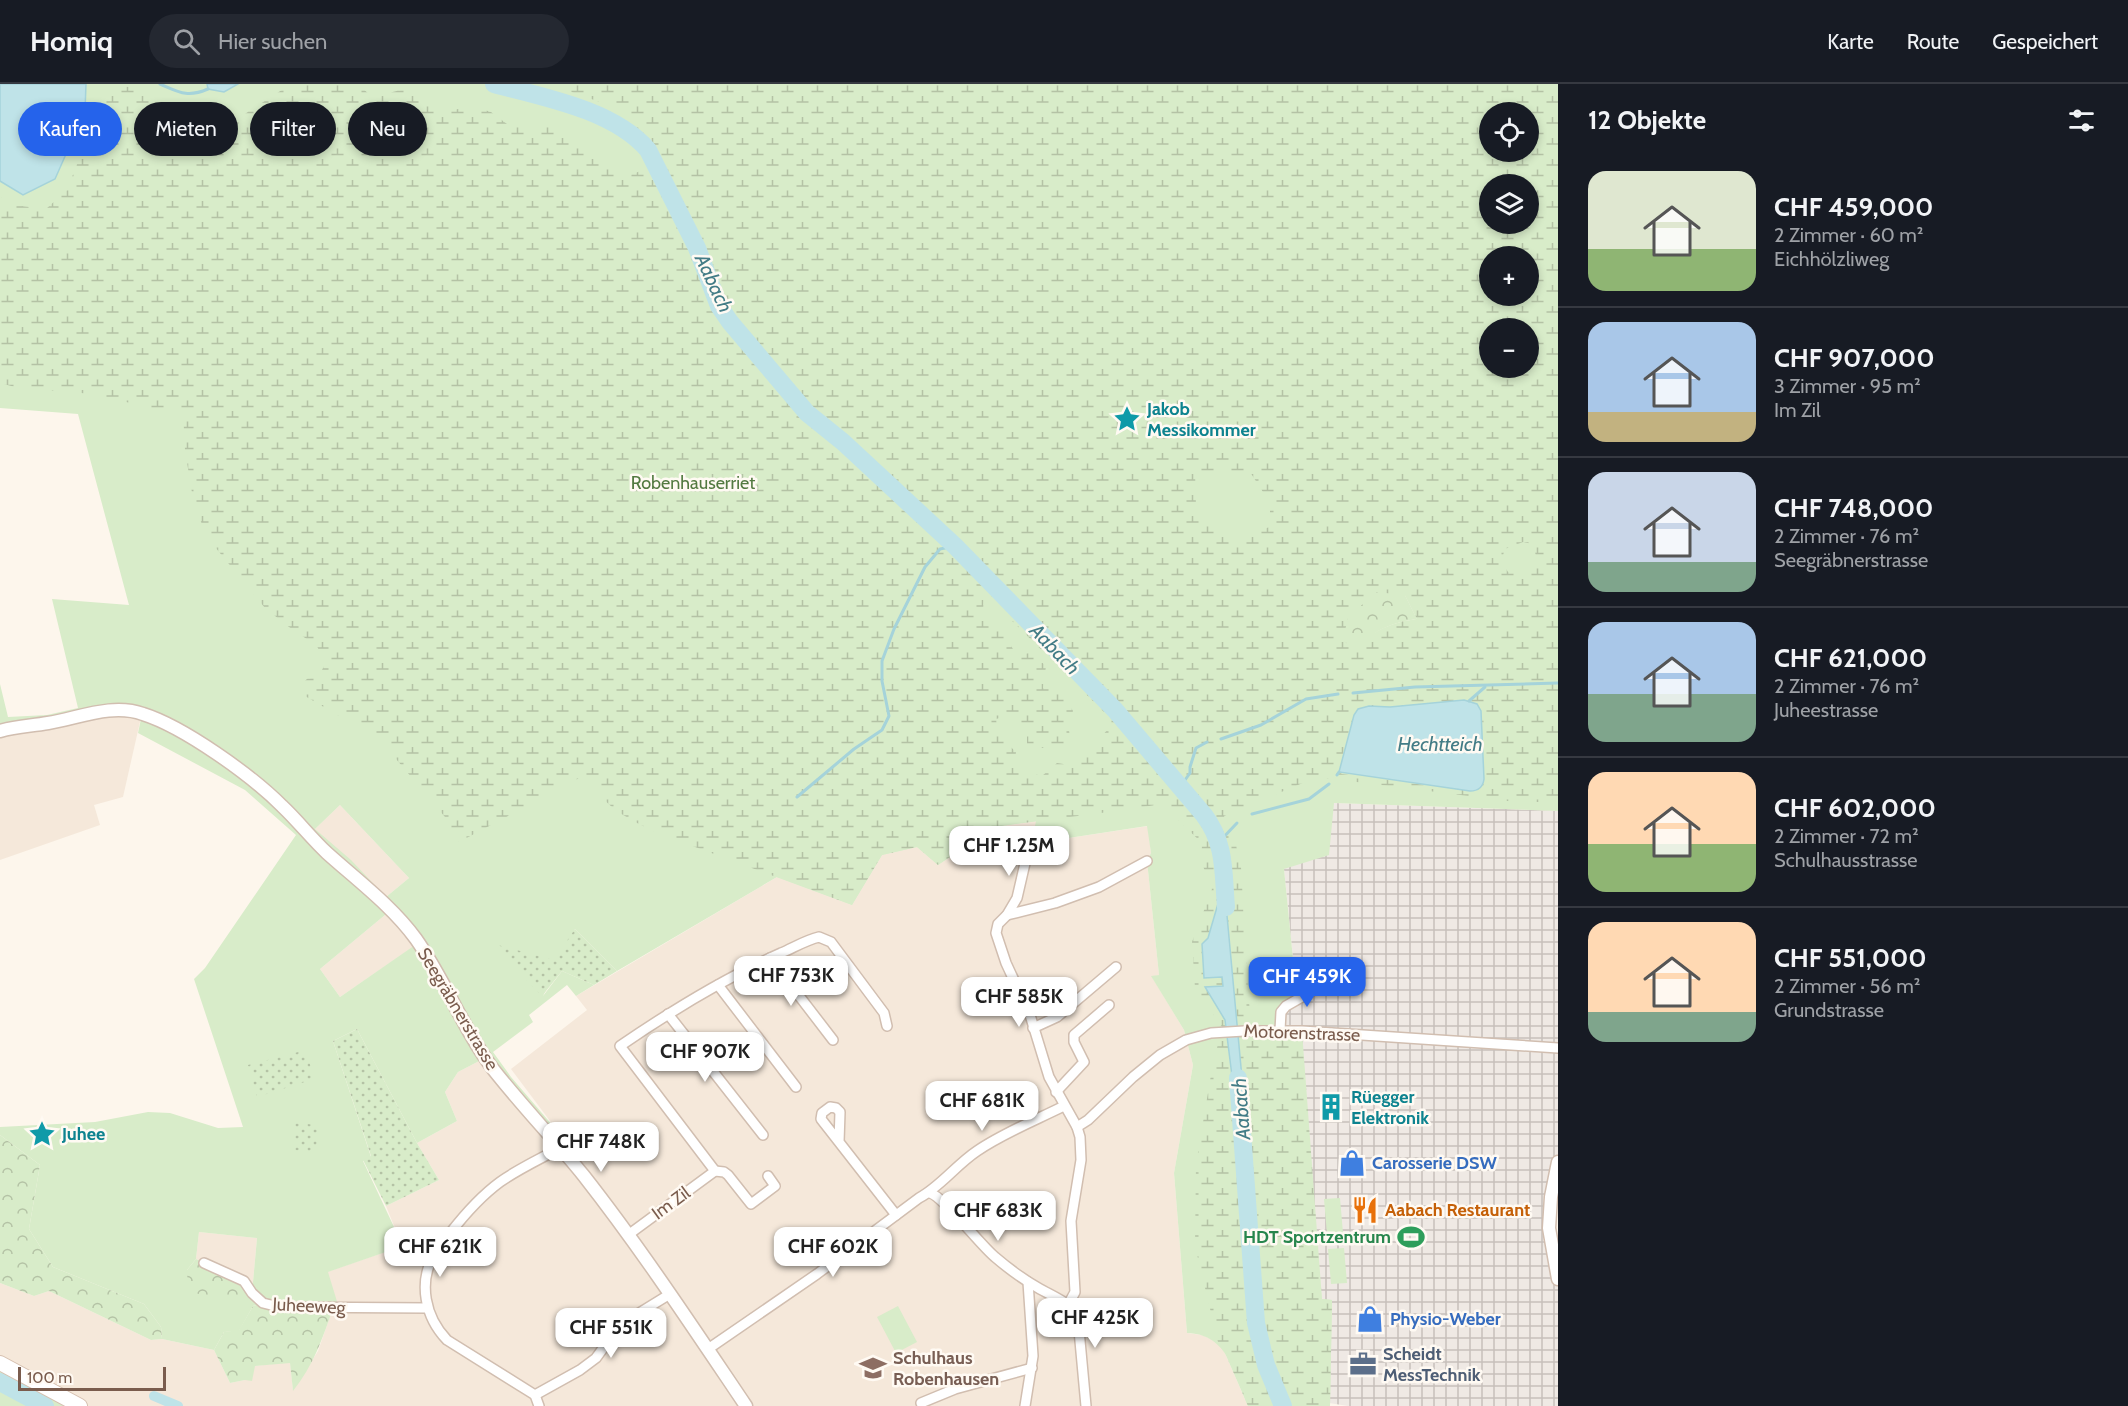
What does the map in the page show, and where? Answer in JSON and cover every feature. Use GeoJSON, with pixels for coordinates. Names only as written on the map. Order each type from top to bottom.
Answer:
{"type":"FeatureCollection","features":[{"type":"Feature","properties":{"kind":"main road"},"geometry":{"type":"LineString","coordinates":[[0,1363],[80,1406]]}},
{"type":"Feature","properties":{"kind":"street","name":"Seegräbnerstrasse"},"geometry":{"type":"LineString","coordinates":[[0,731],[98,712],[126,710],[142,713],[164,722],[241,771],[282,805],[314,841],[405,924],[436,969],[485,1058],[628,1235],[746,1406]]}},
{"type":"Feature","properties":{"kind":"street"},"geometry":{"type":"LineString","coordinates":[[1029,846],[1017,898],[1007,915],[998,924],[997,938],[1033,1028],[1044,1066],[1056,1092],[1077,1127],[1081,1160],[1071,1211],[1076,1284],[1075,1292],[1068,1305]]}},
{"type":"Feature","properties":{"kind":"street"},"geometry":{"type":"LineString","coordinates":[[1007,915],[1055,903],[1099,886],[1147,861]]}},
{"type":"Feature","properties":{"kind":"street"},"geometry":{"type":"LineString","coordinates":[[768,1176],[775,1186],[751,1204],[728,1175],[715,1171],[620,1046],[668,1014],[718,985],[770,958],[816,938],[828,939],[885,1013],[887,1026]]}},
{"type":"Feature","properties":{"kind":"street"},"geometry":{"type":"LineString","coordinates":[[770,958],[833,1040]]}},
{"type":"Feature","properties":{"kind":"street"},"geometry":{"type":"LineString","coordinates":[[1033,1028],[1057,1017],[1116,967]]}},
{"type":"Feature","properties":{"kind":"street"},"geometry":{"type":"LineString","coordinates":[[1280,1030],[1281,1012],[1286,1006],[1328,982]]}},
{"type":"Feature","properties":{"kind":"street"},"geometry":{"type":"LineString","coordinates":[[718,985],[796,1087]]}},
{"type":"Feature","properties":{"kind":"street"},"geometry":{"type":"LineString","coordinates":[[1056,1092],[1084,1062],[1074,1042],[1074,1035],[1109,1005]]}},
{"type":"Feature","properties":{"kind":"street"},"geometry":{"type":"LineString","coordinates":[[668,1014],[763,1136]]}},
{"type":"Feature","properties":{"kind":"street","name":"Motorenstrasse"},"geometry":{"type":"LineString","coordinates":[[1077,1127],[1089,1120],[1133,1077],[1167,1050],[1192,1038],[1222,1032],[1280,1030],[1558,1048]]}},
{"type":"Feature","properties":{"kind":"street"},"geometry":{"type":"LineString","coordinates":[[708,1349],[817,1274],[919,1198],[930,1193],[936,1184],[981,1149],[1064,1106]]}},
{"type":"Feature","properties":{"kind":"street"},"geometry":{"type":"LineString","coordinates":[[839,1142],[896,1215]]}},
{"type":"Feature","properties":{"kind":"street"},"geometry":{"type":"LineString","coordinates":[[539,1406],[535,1395],[447,1340],[438,1331],[427,1308],[426,1281],[434,1254],[461,1219],[500,1182],[560,1148]]}},
{"type":"Feature","properties":{"kind":"street"},"geometry":{"type":"LineString","coordinates":[[1558,1162],[1551,1197],[1549,1228],[1558,1279]]}},
{"type":"Feature","properties":{"kind":"street","name":"Im Zil"},"geometry":{"type":"LineString","coordinates":[[628,1235],[715,1171]]}},
{"type":"Feature","properties":{"kind":"street"},"geometry":{"type":"LineString","coordinates":[[930,1193],[944,1201],[990,1253],[1029,1282],[1068,1305],[1079,1330],[1086,1406]]}},
{"type":"Feature","properties":{"kind":"street","name":"Juheeweg"},"geometry":{"type":"LineString","coordinates":[[204,1263],[244,1281],[263,1303],[279,1307],[427,1308]]}},
{"type":"Feature","properties":{"kind":"street"},"geometry":{"type":"LineString","coordinates":[[1025,1406],[1032,1368],[1029,1282]]}},
{"type":"Feature","properties":{"kind":"street"},"geometry":{"type":"LineString","coordinates":[[535,1395],[580,1370],[596,1358],[614,1332],[631,1318],[670,1294]]}},
{"type":"Feature","properties":{"kind":"street"},"geometry":{"type":"LineString","coordinates":[[921,1403],[955,1389],[1032,1368]]}},
{"type":"Feature","properties":{"kind":"shaded area"},"geometry":{"type":"Polygon","coordinates":[[[98,712],[142,713],[123,797],[94,805],[100,825],[0,860],[0,731],[98,712]]]}},
{"type":"Feature","properties":{"kind":"shaded area"},"geometry":{"type":"Polygon","coordinates":[[[1334,803],[1558,811],[1558,1162],[1551,1197],[1558,1279],[1558,1406],[1348,1406],[1329,1403],[1332,1301],[1322,1300],[1280,1030],[1281,1012],[1297,999],[1284,869],[1334,803]]]}},
{"type":"Feature","properties":{"kind":"shaded area"},"geometry":{"type":"Polygon","coordinates":[[[340,805],[409,878],[386,897],[315,829],[340,805]]]}},
{"type":"Feature","properties":{"kind":"shaded area"},"geometry":{"type":"Polygon","coordinates":[[[1037,821],[1034,836],[1062,839],[1148,826],[1151,853],[1147,861],[1159,975],[1152,977],[1184,1030],[1193,1065],[1174,1173],[1187,1333],[1202,1335],[1218,1342],[1248,1406],[80,1406],[0,1363],[0,1283],[34,1296],[49,1291],[151,1340],[162,1339],[214,1350],[230,1383],[245,1380],[255,1366],[290,1362],[293,1390],[318,1351],[333,1308],[327,1272],[402,1246],[386,1206],[439,1180],[417,1143],[457,1121],[445,1092],[458,1072],[485,1058],[560,1146],[559,1133],[511,1069],[587,1010],[576,996],[777,877],[852,905],[882,855],[917,847],[938,865],[994,827],[1037,821]]]}},
{"type":"Feature","properties":{"kind":"shaded area"},"geometry":{"type":"Polygon","coordinates":[[[391,910],[419,943],[340,997],[320,969],[391,910]]]}},
{"type":"Feature","properties":{"kind":"shaded area"},"geometry":{"type":"Polygon","coordinates":[[[199,1232],[257,1238],[252,1293],[244,1281],[196,1259],[199,1232]]]}},
{"type":"Feature","properties":{"kind":"green space","name":"Robenhauserriet"},"geometry":{"type":"Polygon","coordinates":[[[86,84],[207,84],[208,89],[224,92],[238,84],[1558,84],[1558,811],[1334,803],[1329,855],[1284,869],[1297,999],[1281,1012],[1322,1299],[1332,1300],[1330,1406],[1248,1406],[1234,1369],[1221,1348],[1212,1340],[1201,1335],[1187,1333],[1174,1173],[1193,1065],[1184,1030],[1151,976],[1159,975],[1147,861],[1151,853],[1147,826],[1062,839],[1033,836],[1036,821],[994,827],[938,865],[917,847],[882,855],[852,905],[777,877],[617,971],[575,929],[543,996],[562,971],[594,985],[576,996],[567,985],[529,1015],[533,1022],[493,1052],[511,1077],[559,1133],[560,1148],[485,1058],[458,1072],[445,1092],[457,1121],[417,1143],[357,1029],[333,1041],[371,1157],[363,1161],[403,1246],[328,1272],[339,1308],[263,1303],[253,1306],[239,1331],[224,1332],[214,1350],[162,1339],[161,1327],[144,1304],[53,1267],[29,1229],[40,1165],[0,1135],[0,1127],[95,1122],[148,1112],[170,1113],[218,1128],[243,1127],[194,979],[205,968],[296,835],[245,790],[138,733],[142,714],[126,710],[0,731],[0,684],[8,717],[47,715],[78,708],[52,599],[129,605],[78,414],[0,408],[0,181],[23,195],[52,156],[122,156],[122,102],[85,102],[86,84]],[[1405,595],[1374,633],[1417,619],[1405,595]],[[340,805],[315,829],[351,860],[386,897],[409,878],[340,805]],[[391,910],[320,969],[340,997],[418,943],[391,910]],[[199,1232],[196,1259],[187,1270],[252,1293],[257,1238],[199,1232]]]}},
{"type":"Feature","properties":{"kind":"green space","name":"Robenhauserriet"},"geometry":{"type":"Polygon","coordinates":[[[291,84],[358,84],[372,97],[405,89],[449,111],[472,106],[491,112],[511,127],[552,125],[592,151],[619,179],[646,169],[629,112],[548,84],[1558,84],[1558,802],[1516,802],[1317,777],[1224,816],[1235,841],[1241,867],[1252,1030],[1302,1031],[1322,1299],[1332,1300],[1330,1406],[1248,1406],[1218,1342],[1195,1246],[1196,1164],[1212,1069],[1222,1027],[1195,988],[1192,942],[1212,889],[1201,861],[1202,843],[1177,819],[1168,803],[994,827],[938,865],[917,847],[882,855],[852,905],[647,828],[617,811],[593,787],[585,775],[459,842],[445,817],[380,740],[305,696],[300,685],[307,679],[319,676],[325,664],[317,646],[265,608],[206,536],[193,499],[185,450],[183,410],[156,409],[92,394],[15,387],[0,383],[0,197],[21,206],[46,209],[67,190],[80,156],[122,156],[122,102],[103,102],[112,86],[129,87],[155,95],[162,102],[134,102],[134,156],[238,156],[238,118],[250,111],[250,156],[336,156],[336,102],[263,102],[291,84]],[[1195,472],[1196,507],[1216,532],[1240,536],[1270,527],[1270,503],[1252,475],[1195,472]],[[1523,542],[1505,549],[1503,561],[1508,572],[1517,573],[1537,560],[1533,544],[1523,542]],[[1376,592],[1348,617],[1343,640],[1356,652],[1368,638],[1382,629],[1399,622],[1417,619],[1405,595],[1376,592]],[[984,593],[983,611],[1005,634],[1016,655],[1031,653],[1046,666],[1043,688],[1060,691],[1073,711],[1068,725],[1071,742],[1058,752],[1048,748],[1027,747],[1027,729],[1007,716],[996,719],[998,735],[1016,752],[1014,769],[1042,776],[1057,763],[1076,766],[1108,729],[1105,713],[984,593]],[[1469,701],[1361,707],[1354,715],[1338,771],[1342,774],[1470,791],[1480,787],[1484,779],[1482,717],[1477,704],[1469,701]]]}},
{"type":"Feature","properties":{"kind":"green space"},"geometry":{"type":"Polygon","coordinates":[[[1376,592],[1405,595],[1417,619],[1399,622],[1375,633],[1356,652],[1343,640],[1348,617],[1376,592]]]}},
{"type":"Feature","properties":{"kind":"green space"},"geometry":{"type":"Polygon","coordinates":[[[575,929],[617,971],[594,985],[562,971],[542,996],[494,944],[554,960],[575,929]]]}},
{"type":"Feature","properties":{"kind":"green space"},"geometry":{"type":"Polygon","coordinates":[[[357,1029],[439,1180],[386,1206],[363,1160],[371,1156],[333,1041],[357,1029]]]}},
{"type":"Feature","properties":{"kind":"green space"},"geometry":{"type":"Polygon","coordinates":[[[306,1050],[314,1079],[257,1097],[248,1065],[306,1050]]]}},
{"type":"Feature","properties":{"kind":"green space"},"geometry":{"type":"Polygon","coordinates":[[[295,1123],[318,1125],[316,1152],[293,1150],[295,1123]]]}},
{"type":"Feature","properties":{"kind":"green space"},"geometry":{"type":"Polygon","coordinates":[[[0,1135],[40,1165],[29,1229],[53,1267],[144,1304],[161,1327],[162,1339],[151,1340],[49,1291],[34,1296],[0,1283],[0,1135]]]}},
{"type":"Feature","properties":{"kind":"green space"},"geometry":{"type":"Polygon","coordinates":[[[1340,1198],[1343,1233],[1327,1234],[1324,1199],[1340,1198]]]}},
{"type":"Feature","properties":{"kind":"green space"},"geometry":{"type":"Polygon","coordinates":[[[1344,1248],[1347,1283],[1331,1284],[1328,1249],[1344,1248]]]}},
{"type":"Feature","properties":{"kind":"green space"},"geometry":{"type":"Polygon","coordinates":[[[196,1259],[244,1281],[252,1293],[228,1302],[188,1291],[187,1270],[196,1259]]]}},
{"type":"Feature","properties":{"kind":"green space"},"geometry":{"type":"Polygon","coordinates":[[[263,1303],[333,1308],[312,1362],[293,1391],[290,1363],[255,1366],[252,1381],[230,1383],[214,1350],[224,1332],[239,1330],[253,1306],[263,1303]]]}},
{"type":"Feature","properties":{"kind":"green space"},"geometry":{"type":"Polygon","coordinates":[[[898,1306],[917,1342],[896,1353],[877,1317],[898,1306]]]}},
{"type":"Feature","properties":{"kind":"green space"},"geometry":{"type":"Polygon","coordinates":[[[0,1363],[80,1406],[0,1406],[0,1363]]]}},
{"type":"Feature","properties":{"kind":"water"},"geometry":{"type":"Polygon","coordinates":[[[0,84],[86,84],[85,102],[18,102],[18,156],[65,156],[55,179],[23,195],[0,181],[0,84]]]}},
{"type":"Feature","properties":{"kind":"water"},"geometry":{"type":"Polygon","coordinates":[[[207,84],[238,84],[224,92],[208,89],[207,84]]]}},
{"type":"Feature","properties":{"kind":"water","name":"Hechtteich"},"geometry":{"type":"Polygon","coordinates":[[[1464,700],[1477,704],[1481,711],[1484,779],[1478,789],[1470,791],[1339,772],[1354,715],[1358,709],[1369,706],[1390,707],[1464,700]]]}},
{"type":"Feature","properties":{"kind":"water"},"geometry":{"type":"Polygon","coordinates":[[[1224,883],[1243,1089],[1240,1101],[1234,1092],[1225,1020],[1205,987],[1223,986],[1222,977],[1204,978],[1202,944],[1208,938],[1224,883]]]}},
{"type":"Feature","properties":{"kind":"waterway"},"geometry":{"type":"LineString","coordinates":[[160,84],[189,93],[208,89]]}},
{"type":"Feature","properties":{"kind":"waterway","name":"Aabach"},"geometry":{"type":"LineString","coordinates":[[494,84],[555,100],[597,115],[634,136],[648,150],[697,248],[719,306],[730,322],[807,413],[843,442],[955,546],[1115,710],[1211,826],[1220,848],[1226,907]]}},
{"type":"Feature","properties":{"kind":"waterway"},"geometry":{"type":"LineString","coordinates":[[797,797],[854,749],[882,730],[889,716],[882,681],[882,661],[894,629],[925,567],[940,549],[955,546]]}},
{"type":"Feature","properties":{"kind":"waterway"},"geometry":{"type":"LineString","coordinates":[[1353,693],[1415,687],[1558,683]]}},
{"type":"Feature","properties":{"kind":"waterway"},"geometry":{"type":"LineString","coordinates":[[1469,701],[1485,687]]}},
{"type":"Feature","properties":{"kind":"waterway"},"geometry":{"type":"LineString","coordinates":[[1221,739],[1261,725],[1306,699],[1338,694]]}},
{"type":"Feature","properties":{"kind":"waterway"},"geometry":{"type":"LineString","coordinates":[[1180,787],[1190,773],[1196,748],[1207,742]]}},
{"type":"Feature","properties":{"kind":"waterway"},"geometry":{"type":"LineString","coordinates":[[1252,814],[1309,799],[1329,784]]}},
{"type":"Feature","properties":{"kind":"waterway"},"geometry":{"type":"LineString","coordinates":[[1219,842],[1237,823]]}},
{"type":"Feature","properties":{"kind":"waterway","name":"Aabach"},"geometry":{"type":"LineString","coordinates":[[1238,1078],[1256,1323],[1266,1365],[1283,1406]]}},
{"type":"Feature","properties":{"kind":"waterway","name":"Aabach"},"geometry":{"type":"LineString","coordinates":[[0,1382],[45,1406]]}},
{"type":"Feature","properties":{"kind":"waterway"},"geometry":{"type":"LineString","coordinates":[[154,1396],[178,1406]]}},
{"type":"Feature","properties":{"kind":"place","name":"Jakob Messikommer"},"geometry":{"type":"Point","coordinates":[1127,419]}},
{"type":"Feature","properties":{"kind":"place","name":"Rüegger Elektronik"},"geometry":{"type":"Point","coordinates":[1331,1107]}},
{"type":"Feature","properties":{"kind":"place","name":"Juhee"},"geometry":{"type":"Point","coordinates":[42,1134]}},
{"type":"Feature","properties":{"kind":"place","name":"Carosserie DSW"},"geometry":{"type":"Point","coordinates":[1352,1163]}},
{"type":"Feature","properties":{"kind":"place","name":"Aabach Restaurant"},"geometry":{"type":"Point","coordinates":[1365,1210]}},
{"type":"Feature","properties":{"kind":"place","name":"HDT Sportzentrum"},"geometry":{"type":"Point","coordinates":[1411,1237]}},
{"type":"Feature","properties":{"kind":"place","name":"Physio-Weber"},"geometry":{"type":"Point","coordinates":[1370,1319]}},
{"type":"Feature","properties":{"kind":"place","name":"Scheidt MessTechnik"},"geometry":{"type":"Point","coordinates":[1363,1364]}},
{"type":"Feature","properties":{"kind":"place","name":"Schulhaus Robenhausen"},"geometry":{"type":"Point","coordinates":[873,1368]}}]}
